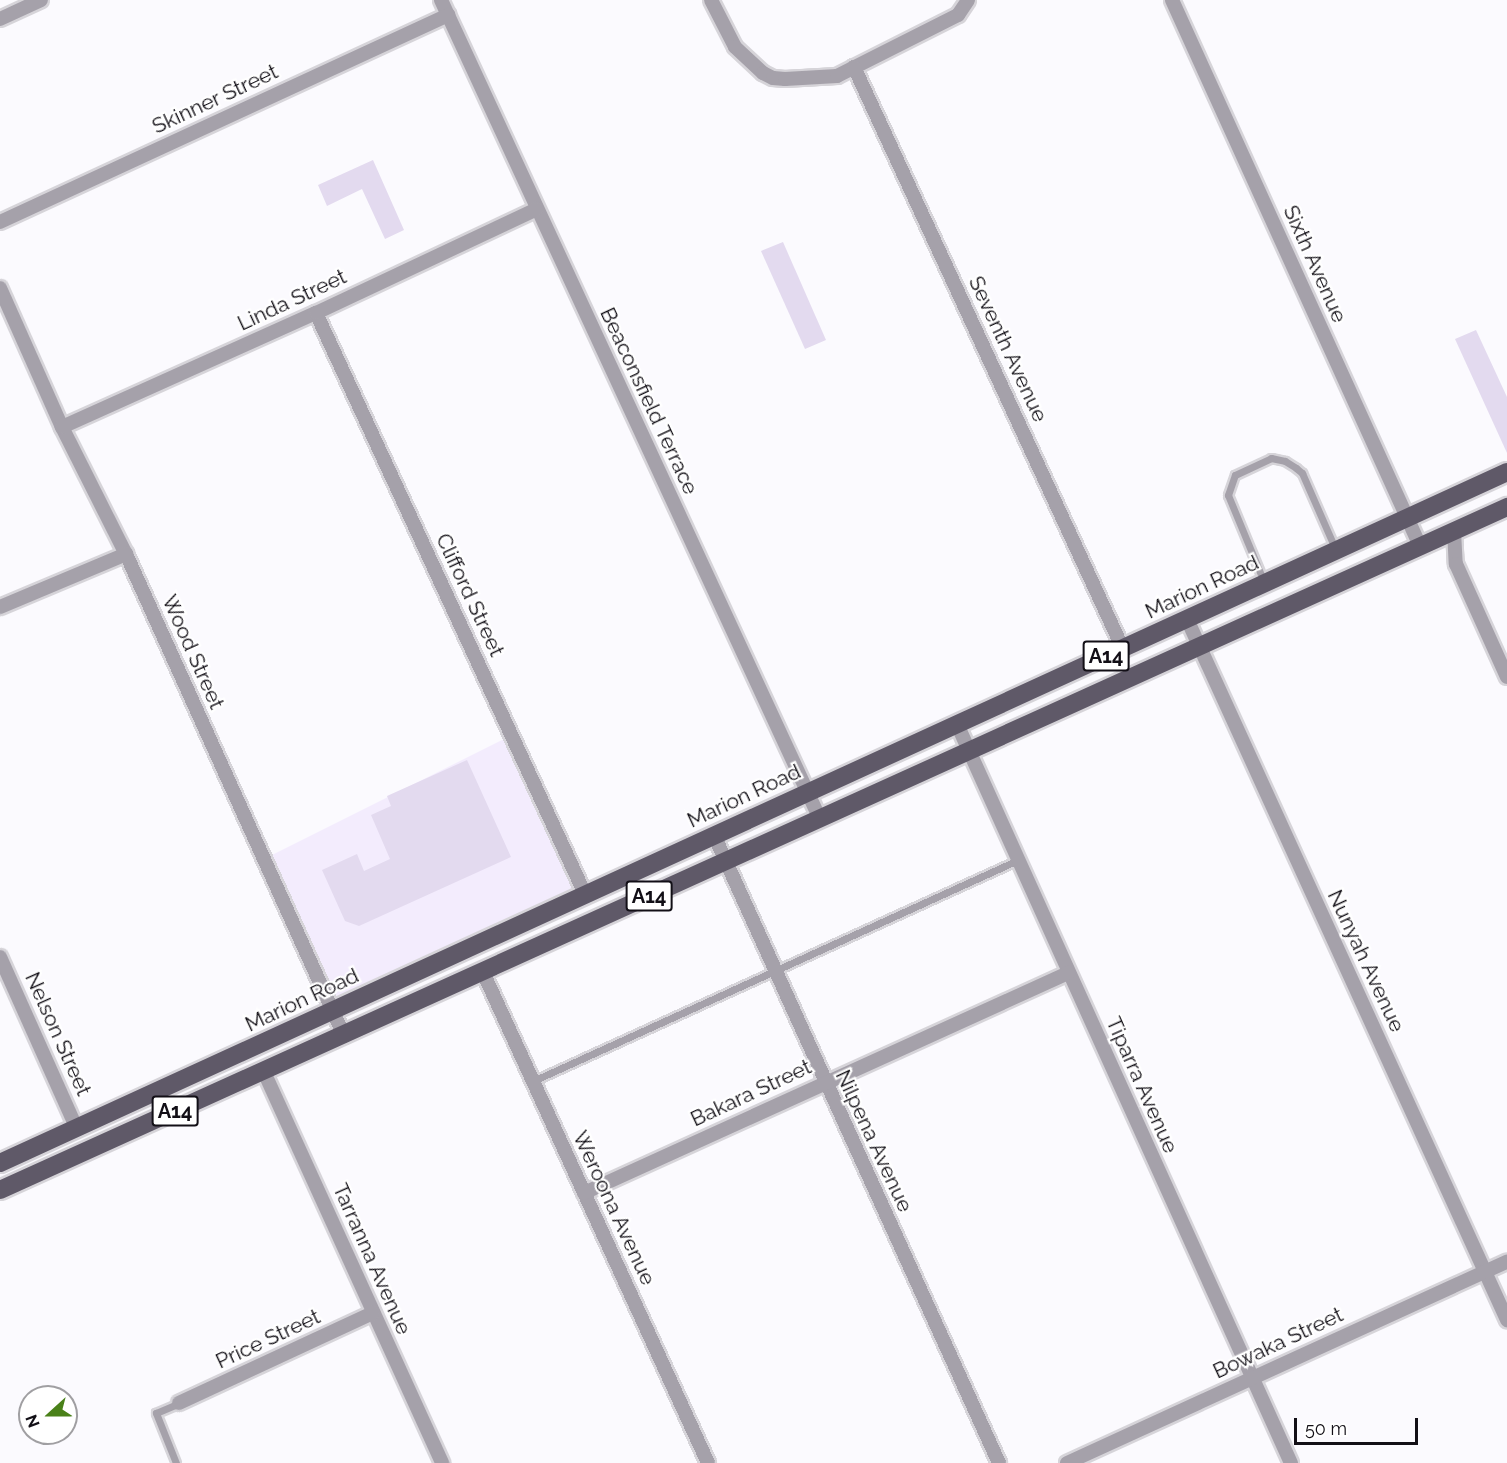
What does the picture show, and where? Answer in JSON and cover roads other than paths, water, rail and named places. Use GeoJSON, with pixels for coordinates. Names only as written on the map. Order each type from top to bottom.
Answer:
{"type":"FeatureCollection","features":[{"type":"Feature","properties":{"kind":"main road","name":"Marion Road"},"geometry":{"type":"LineString","coordinates":[[0,1163],[1507,472]]}},
{"type":"Feature","properties":{"kind":"main road","name":"A14"},"geometry":{"type":"LineString","coordinates":[[0,1190],[1507,507]]}},
{"type":"Feature","properties":{"kind":"main road"},"geometry":{"type":"LineString","coordinates":[[571,931],[584,906],[585,894]]}},
{"type":"Feature","properties":{"kind":"street"},"geometry":{"type":"LineString","coordinates":[[0,19],[41,0]]}},
{"type":"Feature","properties":{"kind":"street","name":"Beaconsfield Terrace"},"geometry":{"type":"LineString","coordinates":[[441,0],[820,819]]}},
{"type":"Feature","properties":{"kind":"street"},"geometry":{"type":"LineString","coordinates":[[711,0],[735,47],[763,73],[773,78],[826,78],[854,67],[958,15],[968,0]]}},
{"type":"Feature","properties":{"kind":"street","name":"Sixth Avenue"},"geometry":{"type":"LineString","coordinates":[[1172,0],[1420,546]]}},
{"type":"Feature","properties":{"kind":"street","name":"Skinner Street"},"geometry":{"type":"LineString","coordinates":[[0,222],[447,15]]}},
{"type":"Feature","properties":{"kind":"street","name":"Seventh Avenue"},"geometry":{"type":"LineString","coordinates":[[854,67],[1123,649]]}},
{"type":"Feature","properties":{"kind":"street","name":"Linda Street"},"geometry":{"type":"LineString","coordinates":[[62,427],[316,313],[537,209]]}},
{"type":"Feature","properties":{"kind":"street","name":"Wood Street"},"geometry":{"type":"LineString","coordinates":[[0,288],[62,427],[126,554],[344,1036]]}},
{"type":"Feature","properties":{"kind":"street","name":"Clifford Street"},"geometry":{"type":"LineString","coordinates":[[316,313],[585,894]]}},
{"type":"Feature","properties":{"kind":"street"},"geometry":{"type":"LineString","coordinates":[[1454,531],[1456,564],[1507,677]]}},
{"type":"Feature","properties":{"kind":"street"},"geometry":{"type":"LineString","coordinates":[[0,607],[126,554]]}},
{"type":"Feature","properties":{"kind":"street","name":"Nunyah Avenue"},"geometry":{"type":"LineString","coordinates":[[1187,619],[1507,1320]]}},
{"type":"Feature","properties":{"kind":"street","name":"Tiparra Avenue"},"geometry":{"type":"LineString","coordinates":[[957,724],[1291,1463]]}},
{"type":"Feature","properties":{"kind":"street","name":"Nilpena Avenue"},"geometry":{"type":"LineString","coordinates":[[714,835],[824,1083],[999,1463]]}},
{"type":"Feature","properties":{"kind":"street","name":"Nelson Street"},"geometry":{"type":"LineString","coordinates":[[0,957],[77,1129]]}},
{"type":"Feature","properties":{"kind":"street","name":"Weroona Avenue"},"geometry":{"type":"LineString","coordinates":[[482,970],[708,1463]]}},
{"type":"Feature","properties":{"kind":"street","name":"Bakara Street"},"geometry":{"type":"LineString","coordinates":[[584,1193],[1068,973]]}},
{"type":"Feature","properties":{"kind":"street","name":"Tarranna Avenue"},"geometry":{"type":"LineString","coordinates":[[264,1072],[442,1463]]}},
{"type":"Feature","properties":{"kind":"street","name":"Bowaka Street"},"geometry":{"type":"LineString","coordinates":[[1067,1463],[1507,1262]]}},
{"type":"Feature","properties":{"kind":"street","name":"Price Street"},"geometry":{"type":"LineString","coordinates":[[179,1402],[373,1313]]}},
{"type":"Feature","properties":{"kind":"lane"},"geometry":{"type":"LineString","coordinates":[[1264,584],[1227,495],[1235,475],[1271,458],[1285,461],[1302,473],[1336,551]]}},
{"type":"Feature","properties":{"kind":"lane"},"geometry":{"type":"LineString","coordinates":[[533,1081],[1018,860]]}},
{"type":"Feature","properties":{"kind":"lane"},"geometry":{"type":"LineString","coordinates":[[176,1463],[156,1413],[179,1402]]}}]}
